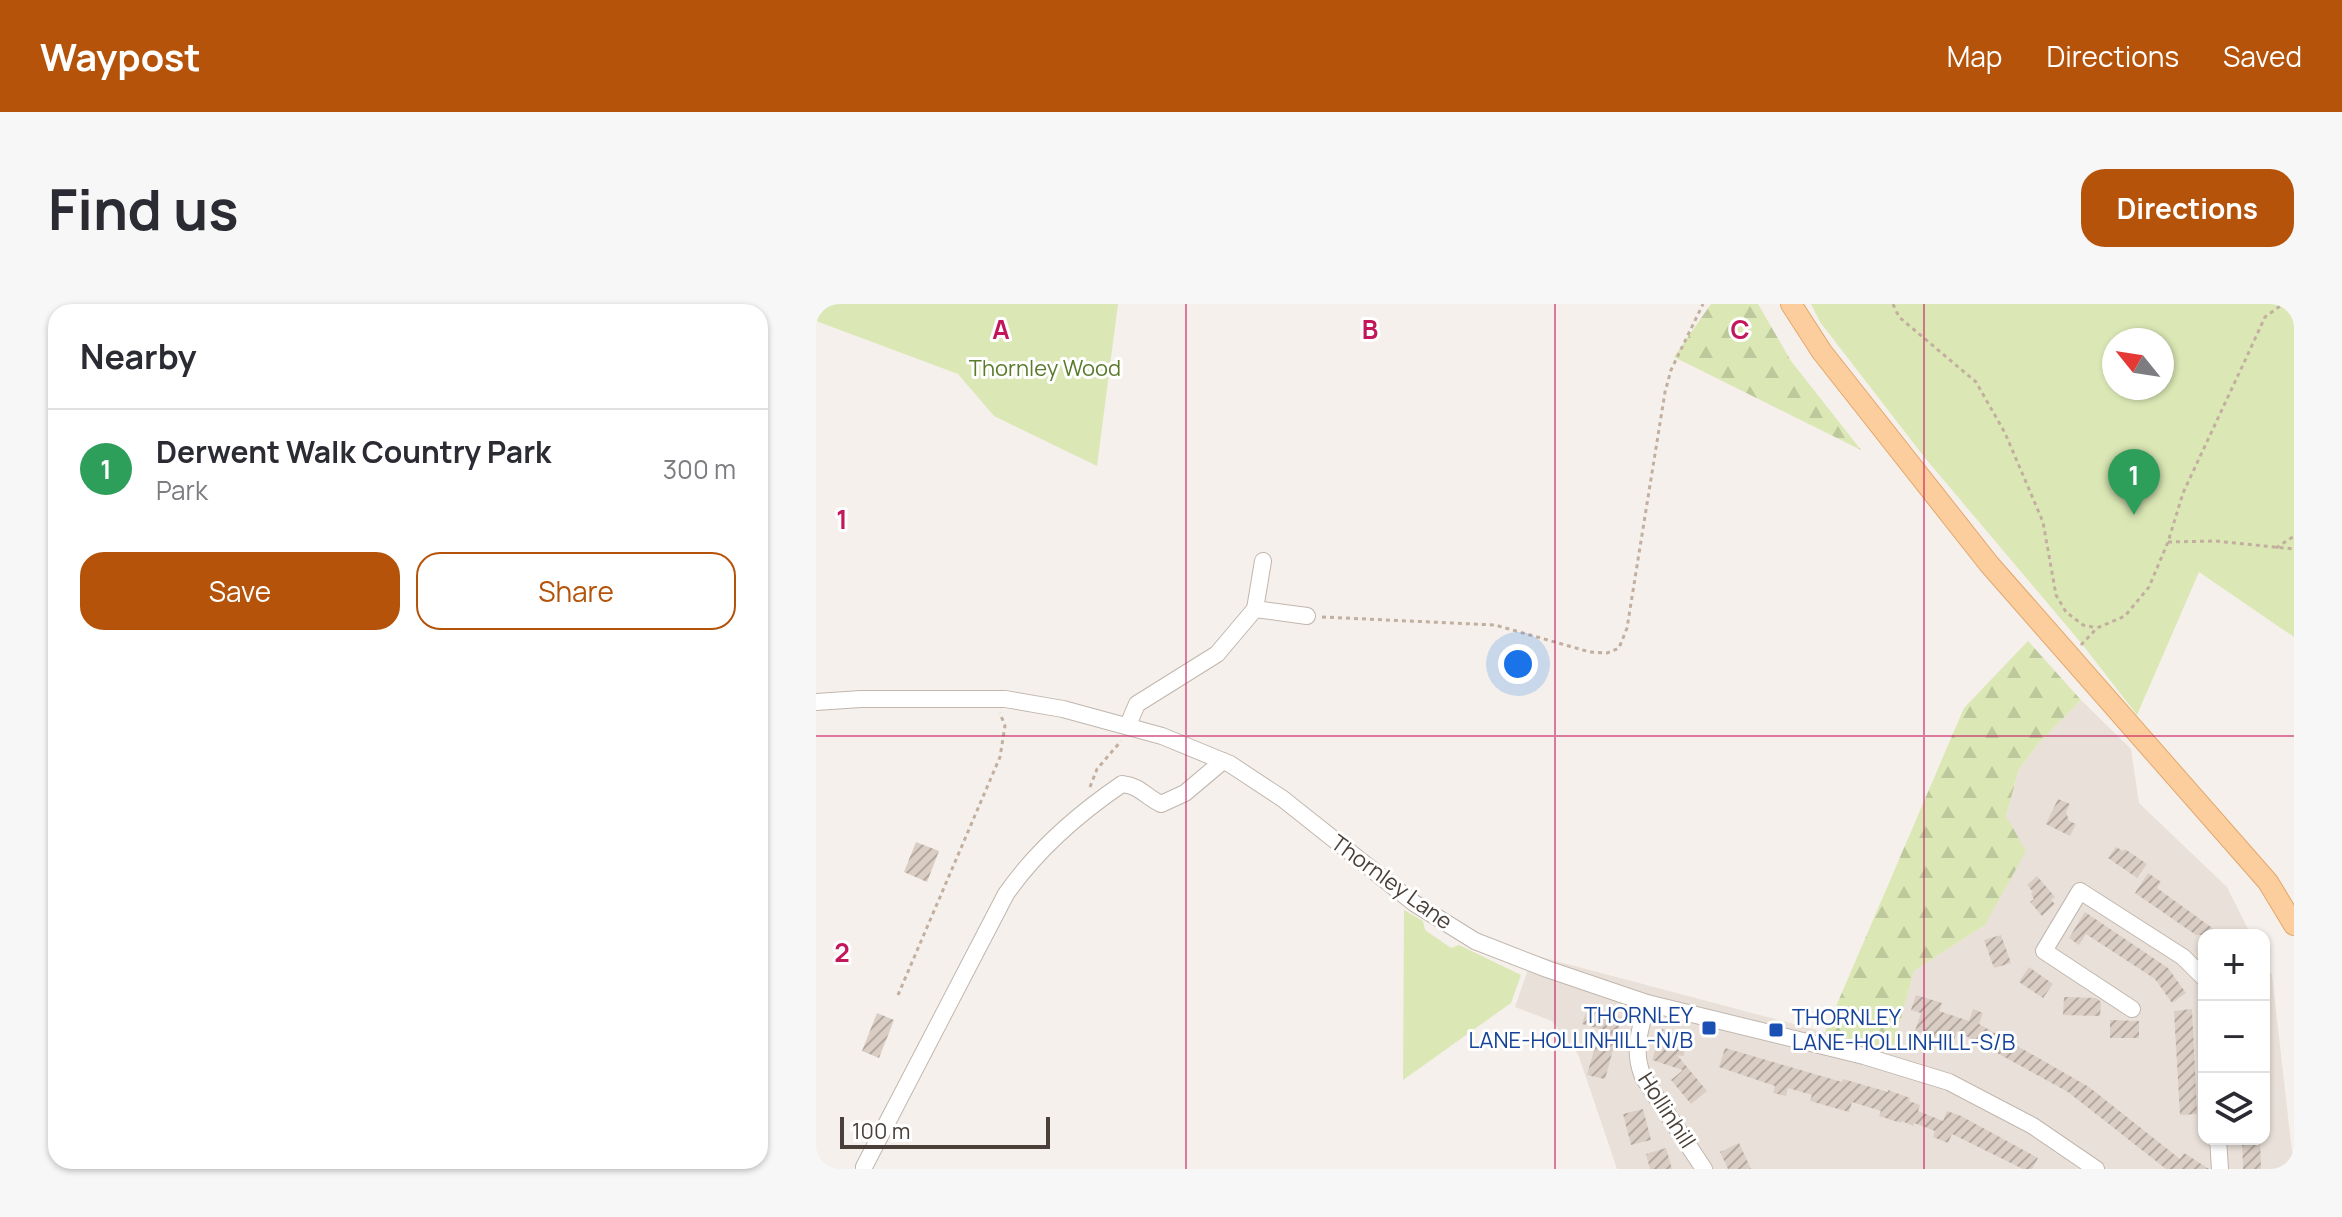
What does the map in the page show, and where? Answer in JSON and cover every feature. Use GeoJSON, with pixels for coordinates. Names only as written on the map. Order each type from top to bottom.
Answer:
{"type":"FeatureCollection","features":[{"type":"Feature","properties":{"kind":"main road"},"geometry":{"type":"LineString","coordinates":[[1791,304],[1822,352],[1989,564],[2268,882],[2294,925]]}},
{"type":"Feature","properties":{"kind":"street"},"geometry":{"type":"LineString","coordinates":[[1128,725],[1137,704],[1217,654],[1255,609],[1263,561]]}},
{"type":"Feature","properties":{"kind":"street"},"geometry":{"type":"LineString","coordinates":[[1255,609],[1307,616]]}},
{"type":"Feature","properties":{"kind":"street","name":"Thornley Lane"},"geometry":{"type":"LineString","coordinates":[[816,702],[1000,699],[1063,709],[1128,725],[1223,761],[1283,799],[1414,903],[1475,941],[1647,1003],[1864,1056],[1949,1082],[2033,1126],[2096,1169]]}},
{"type":"Feature","properties":{"kind":"street"},"geometry":{"type":"LineString","coordinates":[[864,1167],[1006,894],[1038,854],[1122,784],[1135,785],[1149,799],[1161,804],[1185,793],[1223,761]]}},
{"type":"Feature","properties":{"kind":"street"},"geometry":{"type":"LineString","coordinates":[[2132,1009],[2044,951],[2080,891],[2183,957],[2198,972]]}},
{"type":"Feature","properties":{"kind":"street","name":"Hollinhill"},"geometry":{"type":"LineString","coordinates":[[1647,1003],[1636,1049],[1638,1065],[1704,1169]]}},
{"type":"Feature","properties":{"kind":"street"},"geometry":{"type":"LineString","coordinates":[[2218,1145],[2220,1169]]}},
{"type":"Feature","properties":{"kind":"path"},"geometry":{"type":"LineString","coordinates":[[1307,616],[1495,625],[1590,652],[1607,653],[1619,648],[1627,628],[1665,392],[1671,370],[1703,304]]}},
{"type":"Feature","properties":{"kind":"path"},"geometry":{"type":"LineString","coordinates":[[1893,304],[1899,317],[1976,382],[2005,433],[2043,522],[2056,595],[2066,612],[2083,625],[2097,628]]}},
{"type":"Feature","properties":{"kind":"path"},"geometry":{"type":"LineString","coordinates":[[2071,657],[2097,628],[2125,616],[2149,587],[2168,542],[2183,493],[2265,317],[2283,304]]}},
{"type":"Feature","properties":{"kind":"path"},"geometry":{"type":"LineString","coordinates":[[2276,548],[2294,536]]}},
{"type":"Feature","properties":{"kind":"path"},"geometry":{"type":"LineString","coordinates":[[2168,542],[2215,541],[2294,549]]}},
{"type":"Feature","properties":{"kind":"path"},"geometry":{"type":"LineString","coordinates":[[898,995],[1000,757],[1005,726],[1000,699]]}},
{"type":"Feature","properties":{"kind":"path"},"geometry":{"type":"LineString","coordinates":[[1080,816],[1080,808],[1097,769],[1121,741],[1128,725]]}},
{"type":"Feature","properties":{"kind":"shaded area"},"geometry":{"type":"Polygon","coordinates":[[[2081,700],[2131,749],[2139,803],[2227,887],[2248,929],[2198,929],[2198,1145],[2270,1145],[2270,971],[2294,1169],[1617,1169],[1578,1054],[1552,1021],[1515,1007],[1533,955],[1892,1050],[1914,971],[1985,925],[2006,816],[2019,769],[2039,743],[2081,700]]]}},
{"type":"Feature","properties":{"kind":"green space","name":"Thornley Wood"},"geometry":{"type":"Polygon","coordinates":[[[816,304],[1118,304],[1097,466],[994,416],[958,374],[816,321],[816,304]]]}},
{"type":"Feature","properties":{"kind":"green space"},"geometry":{"type":"Polygon","coordinates":[[[1711,304],[1758,304],[1791,361],[1861,450],[1674,357],[1711,304]]]}},
{"type":"Feature","properties":{"kind":"green space"},"geometry":{"type":"Polygon","coordinates":[[[1811,304],[2294,304],[2294,637],[2199,572],[2137,715],[2082,644],[1925,458],[1820,322],[1811,304]]]}},
{"type":"Feature","properties":{"kind":"green space"},"geometry":{"type":"Polygon","coordinates":[[[2028,641],[2081,700],[2039,743],[2019,769],[2006,816],[2026,851],[1985,925],[1914,971],[1892,1051],[1825,1032],[1964,708],[2028,641]]]}},
{"type":"Feature","properties":{"kind":"green space"},"geometry":{"type":"Polygon","coordinates":[[[1404,910],[1423,921],[1425,930],[1451,948],[1459,945],[1521,975],[1511,1003],[1403,1080],[1404,910]]]}},
{"type":"Feature","properties":{"kind":"building"},"geometry":{"type":"Polygon","coordinates":[[[2058,799],[2070,804],[2066,812],[2069,821],[2076,824],[2070,836],[2046,824],[2058,799]]]}},
{"type":"Feature","properties":{"kind":"building"},"geometry":{"type":"Polygon","coordinates":[[[916,842],[939,851],[927,882],[904,872],[916,842]]]}},
{"type":"Feature","properties":{"kind":"building"},"geometry":{"type":"Polygon","coordinates":[[[2116,847],[2125,849],[2147,864],[2137,878],[2108,858],[2116,847]]]}},
{"type":"Feature","properties":{"kind":"building"},"geometry":{"type":"Polygon","coordinates":[[[2148,873],[2161,882],[2157,888],[2214,929],[2198,929],[2196,935],[2135,893],[2148,873]]]}},
{"type":"Feature","properties":{"kind":"building"},"geometry":{"type":"Polygon","coordinates":[[[2037,876],[2055,897],[2051,900],[2055,904],[2042,916],[2030,902],[2034,899],[2033,892],[2027,885],[2037,876]]]}},
{"type":"Feature","properties":{"kind":"building"},"geometry":{"type":"Polygon","coordinates":[[[2085,912],[2168,968],[2186,993],[2172,1003],[2155,979],[2086,934],[2079,945],[2069,938],[2085,912]]]}},
{"type":"Feature","properties":{"kind":"building"},"geometry":{"type":"Polygon","coordinates":[[[2001,935],[2011,963],[1994,968],[1984,940],[2001,935]]]}},
{"type":"Feature","properties":{"kind":"building"},"geometry":{"type":"Polygon","coordinates":[[[2029,967],[2053,984],[2043,998],[2019,982],[2029,967]]]}},
{"type":"Feature","properties":{"kind":"building"},"geometry":{"type":"Polygon","coordinates":[[[1916,995],[1942,1003],[1939,1011],[1969,1021],[1973,1009],[1983,1013],[1979,1024],[2089,1087],[2180,1159],[2184,1153],[2209,1169],[2166,1169],[2068,1092],[1957,1031],[1953,1043],[1915,1031],[1921,1013],[1911,1010],[1916,995]]]}},
{"type":"Feature","properties":{"kind":"building"},"geometry":{"type":"Polygon","coordinates":[[[2064,997],[2096,998],[2101,1002],[2100,1016],[2063,1015],[2064,997]]]}},
{"type":"Feature","properties":{"kind":"building"},"geometry":{"type":"Polygon","coordinates":[[[1588,1007],[1622,1017],[1605,1079],[1587,1075],[1600,1029],[1582,1024],[1588,1007]]]}},
{"type":"Feature","properties":{"kind":"building"},"geometry":{"type":"Polygon","coordinates":[[[2192,1009],[2197,1114],[2180,1115],[2174,1011],[2192,1009]]]}},
{"type":"Feature","properties":{"kind":"building"},"geometry":{"type":"Polygon","coordinates":[[[877,1013],[894,1020],[879,1058],[862,1051],[877,1013]]]}},
{"type":"Feature","properties":{"kind":"building"},"geometry":{"type":"Polygon","coordinates":[[[2110,1020],[2139,1021],[2139,1038],[2110,1038],[2110,1020]]]}},
{"type":"Feature","properties":{"kind":"building"},"geometry":{"type":"Polygon","coordinates":[[[1662,1029],[1689,1037],[1683,1056],[1677,1055],[1707,1091],[1691,1104],[1671,1080],[1683,1070],[1652,1060],[1662,1029]]]}},
{"type":"Feature","properties":{"kind":"building"},"geometry":{"type":"Polygon","coordinates":[[[1725,1048],[1842,1082],[1843,1079],[1888,1090],[1920,1105],[1918,1111],[1943,1121],[1947,1111],[1961,1116],[2038,1158],[2032,1169],[2023,1169],[1952,1134],[1948,1143],[1933,1137],[1935,1131],[1879,1116],[1881,1111],[1852,1102],[1849,1112],[1810,1101],[1812,1095],[1788,1088],[1786,1096],[1773,1093],[1775,1086],[1719,1067],[1725,1048]]]}},
{"type":"Feature","properties":{"kind":"building"},"geometry":{"type":"Polygon","coordinates":[[[1643,1109],[1651,1140],[1631,1145],[1623,1114],[1643,1109]]]}},
{"type":"Feature","properties":{"kind":"building"},"geometry":{"type":"Polygon","coordinates":[[[1739,1143],[1751,1169],[1728,1169],[1720,1152],[1739,1143]]]}},
{"type":"Feature","properties":{"kind":"building"},"geometry":{"type":"Polygon","coordinates":[[[2242,1145],[2260,1145],[2261,1169],[2243,1169],[2242,1145]]]}},
{"type":"Feature","properties":{"kind":"building"},"geometry":{"type":"Polygon","coordinates":[[[1666,1148],[1672,1169],[1650,1169],[1646,1154],[1666,1148]]]}},
{"type":"Feature","properties":{"kind":"place","name":"Derwent Walk Country Park"},"geometry":{"type":"Point","coordinates":[2134,515]}},
{"type":"Feature","properties":{"kind":"place","name":"THORNLEY LANE-HOLLINHILL-N/B"},"geometry":{"type":"Point","coordinates":[1709,1028]}},
{"type":"Feature","properties":{"kind":"place","name":"THORNLEY LANE-HOLLINHILL-S/B"},"geometry":{"type":"Point","coordinates":[1776,1030]}}]}
